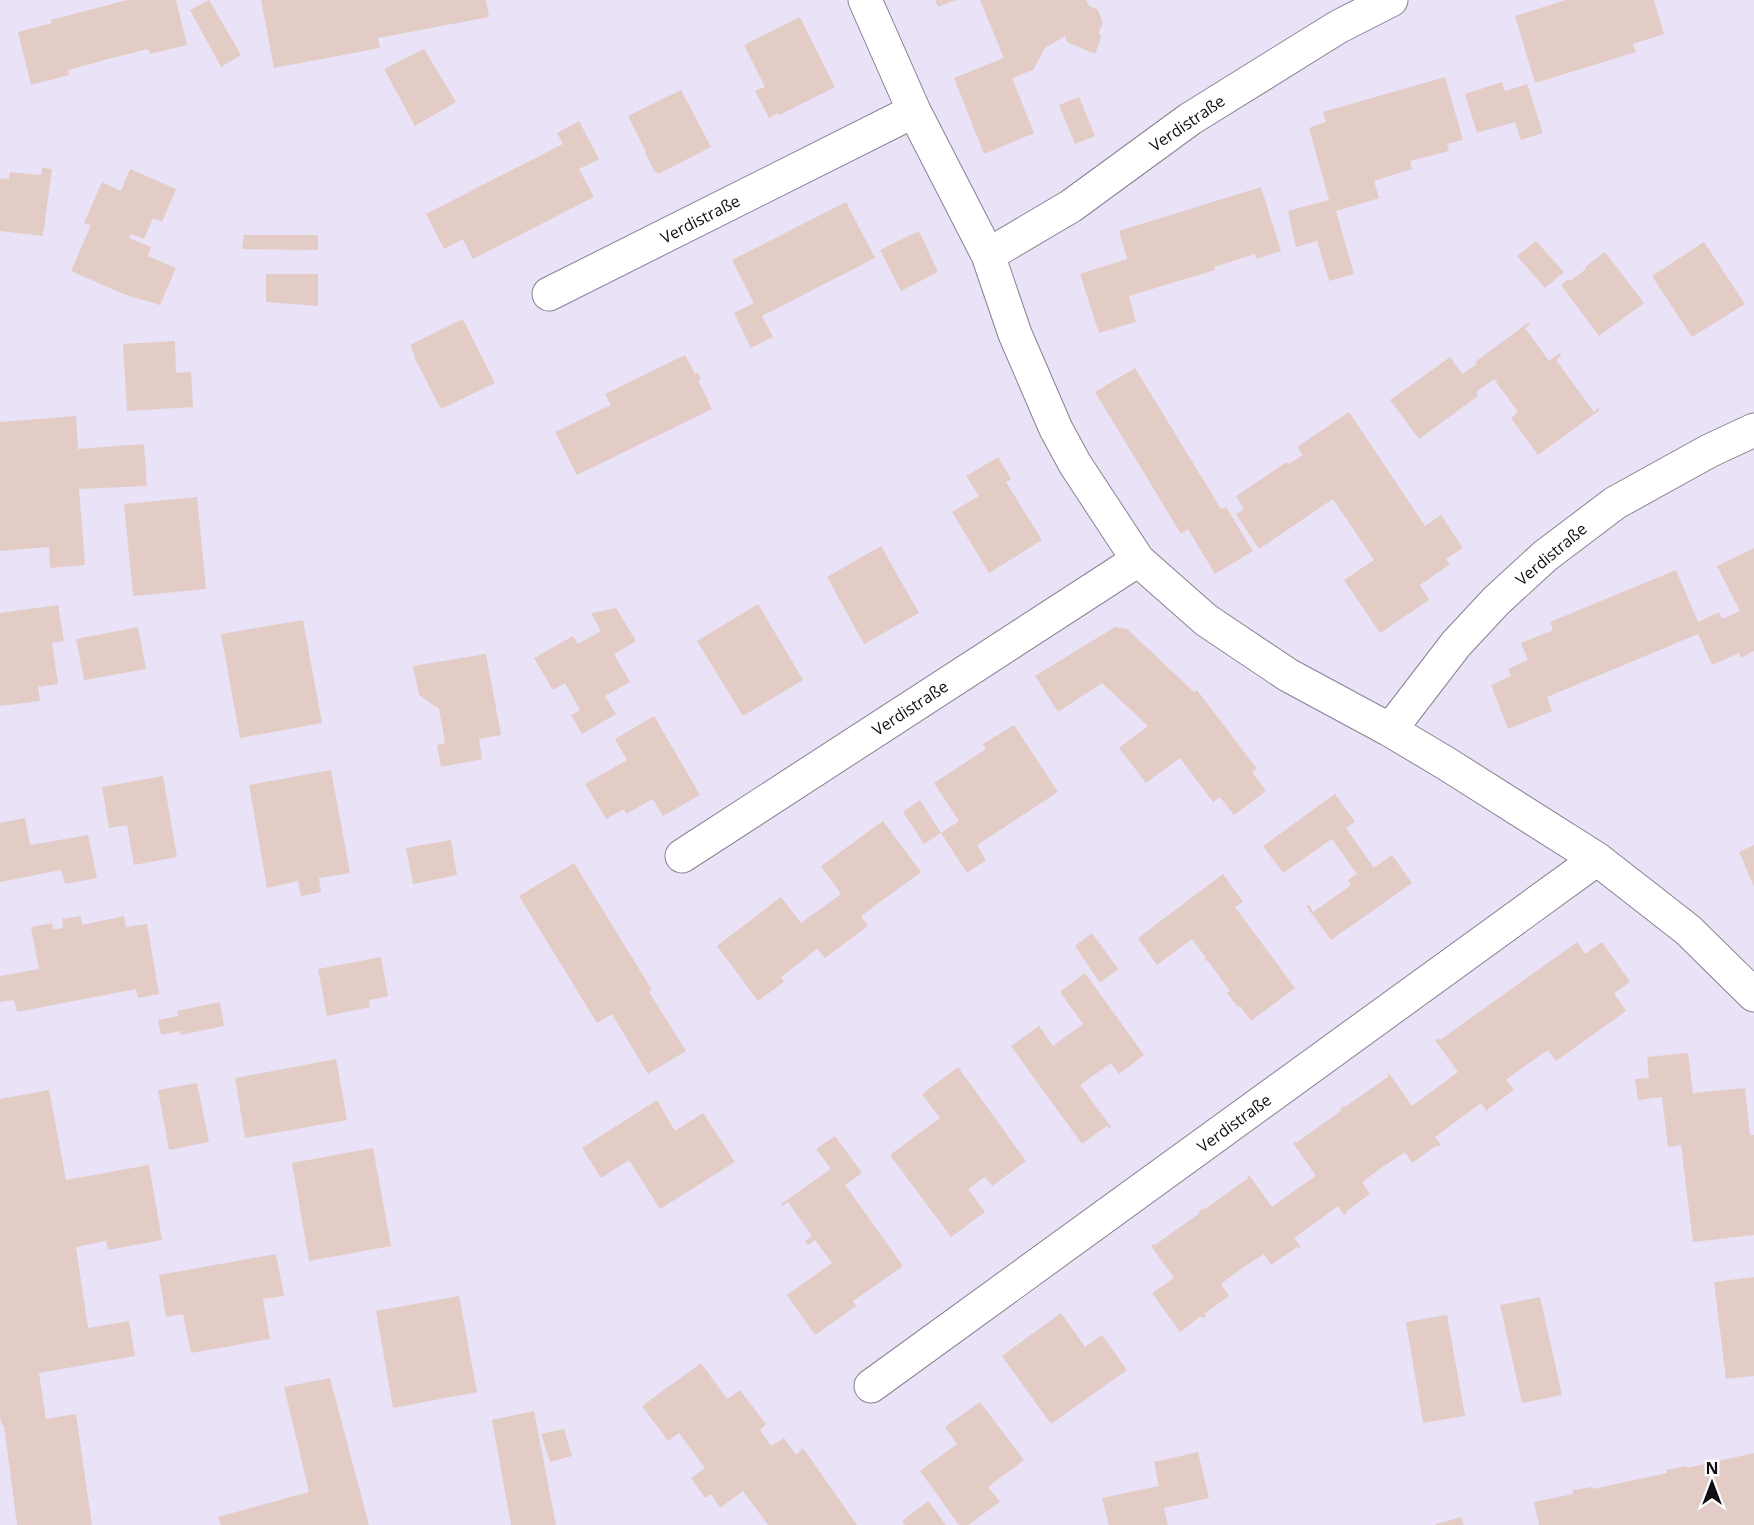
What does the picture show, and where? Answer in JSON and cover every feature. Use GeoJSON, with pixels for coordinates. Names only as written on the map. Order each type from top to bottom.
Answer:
{"type":"FeatureCollection","features":[{"type":"Feature","properties":{"kind":"street"},"geometry":{"type":"LineString","coordinates":[[865,0],[914,111],[988,255],[1015,334],[1056,429],[1074,464],[1138,560],[1206,620],[1288,675],[1390,730],[1447,764],[1596,860],[1688,930],[1754,995]]}},
{"type":"Feature","properties":{"kind":"street","name":"Verdistraße"},"geometry":{"type":"LineString","coordinates":[[988,255],[1071,206],[1190,119],[1338,27],[1391,0]]}},
{"type":"Feature","properties":{"kind":"street","name":"Verdistraße"},"geometry":{"type":"LineString","coordinates":[[549,294],[914,111]]}},
{"type":"Feature","properties":{"kind":"street","name":"Verdistraße"},"geometry":{"type":"LineString","coordinates":[[1390,730],[1456,644],[1496,601],[1545,556],[1615,503],[1709,451],[1754,430]]}},
{"type":"Feature","properties":{"kind":"street","name":"Verdistraße"},"geometry":{"type":"LineString","coordinates":[[682,856],[1138,560]]}},
{"type":"Feature","properties":{"kind":"street","name":"Verdistraße"},"geometry":{"type":"LineString","coordinates":[[871,1386],[1596,860]]}},
{"type":"Feature","properties":{"kind":"building"},"geometry":{"type":"Polygon","coordinates":[[[127,0],[176,0],[187,45],[150,54],[148,49],[108,59],[68,70],[69,75],[31,85],[18,32],[52,23],[51,20],[127,0]]]}},
{"type":"Feature","properties":{"kind":"building"},"geometry":{"type":"Polygon","coordinates":[[[209,0],[241,55],[221,67],[190,10],[209,0]]]}},
{"type":"Feature","properties":{"kind":"building"},"geometry":{"type":"Polygon","coordinates":[[[261,0],[486,0],[489,17],[378,38],[380,48],[274,68],[261,0]]]}},
{"type":"Feature","properties":{"kind":"building"},"geometry":{"type":"Polygon","coordinates":[[[935,0],[956,0],[938,7],[935,0]]]}},
{"type":"Feature","properties":{"kind":"building"},"geometry":{"type":"Polygon","coordinates":[[[980,0],[1086,0],[1089,6],[1098,10],[1103,23],[1095,54],[1067,42],[1065,36],[1045,48],[1033,70],[1012,78],[1034,133],[984,154],[954,78],[1004,58],[980,0]]]}},
{"type":"Feature","properties":{"kind":"building"},"geometry":{"type":"Polygon","coordinates":[[[1566,0],[1654,0],[1664,34],[1633,44],[1636,52],[1535,83],[1515,16],[1566,0]]]}},
{"type":"Feature","properties":{"kind":"building"},"geometry":{"type":"Polygon","coordinates":[[[800,17],[835,87],[769,118],[755,91],[765,87],[744,45],[800,17]]]}},
{"type":"Feature","properties":{"kind":"building"},"geometry":{"type":"Polygon","coordinates":[[[424,49],[456,102],[415,126],[384,69],[424,49]]]}},
{"type":"Feature","properties":{"kind":"building"},"geometry":{"type":"Polygon","coordinates":[[[1445,77],[1463,140],[1447,144],[1449,151],[1410,161],[1412,169],[1374,181],[1379,198],[1336,211],[1354,274],[1329,281],[1317,241],[1296,247],[1288,211],[1329,200],[1309,128],[1326,122],[1323,112],[1445,77]]]}},
{"type":"Feature","properties":{"kind":"building"},"geometry":{"type":"Polygon","coordinates":[[[1502,82],[1505,91],[1527,84],[1543,133],[1521,140],[1515,122],[1477,133],[1465,94],[1502,82]]]}},
{"type":"Feature","properties":{"kind":"building"},"geometry":{"type":"Polygon","coordinates":[[[681,90],[711,147],[658,174],[645,153],[628,116],[681,90]]]}},
{"type":"Feature","properties":{"kind":"building"},"geometry":{"type":"Polygon","coordinates":[[[1079,97],[1095,136],[1075,144],[1059,105],[1079,97]]]}},
{"type":"Feature","properties":{"kind":"building"},"geometry":{"type":"Polygon","coordinates":[[[579,121],[599,159],[579,169],[594,197],[473,259],[463,239],[444,249],[426,214],[563,144],[557,133],[579,121]]]}},
{"type":"Feature","properties":{"kind":"building"},"geometry":{"type":"Polygon","coordinates":[[[42,168],[52,169],[43,236],[0,231],[0,178],[9,179],[10,172],[41,175],[42,168]]]}},
{"type":"Feature","properties":{"kind":"building"},"geometry":{"type":"Polygon","coordinates":[[[130,169],[176,189],[162,222],[153,218],[144,239],[131,234],[129,238],[151,247],[148,256],[176,268],[160,305],[126,295],[71,271],[91,225],[84,223],[102,182],[121,191],[130,169]]]}},
{"type":"Feature","properties":{"kind":"building"},"geometry":{"type":"Polygon","coordinates":[[[1261,187],[1281,251],[1256,259],[1255,254],[1214,267],[1215,270],[1129,296],[1136,322],[1099,333],[1080,274],[1127,259],[1119,231],[1261,187]]]}},
{"type":"Feature","properties":{"kind":"building"},"geometry":{"type":"Polygon","coordinates":[[[846,202],[875,258],[762,316],[773,337],[751,348],[734,313],[754,303],[732,260],[846,202]]]}},
{"type":"Feature","properties":{"kind":"building"},"geometry":{"type":"Polygon","coordinates":[[[919,231],[938,272],[901,291],[880,250],[919,231]]]}},
{"type":"Feature","properties":{"kind":"building"},"geometry":{"type":"Polygon","coordinates":[[[244,235],[318,235],[318,250],[242,249],[244,235]]]}},
{"type":"Feature","properties":{"kind":"building"},"geometry":{"type":"Polygon","coordinates":[[[1536,241],[1564,272],[1545,288],[1517,256],[1536,241]]]}},
{"type":"Feature","properties":{"kind":"building"},"geometry":{"type":"Polygon","coordinates":[[[1704,242],[1745,304],[1692,337],[1652,276],[1704,242]]]}},
{"type":"Feature","properties":{"kind":"building"},"geometry":{"type":"Polygon","coordinates":[[[1605,252],[1644,303],[1599,336],[1561,285],[1586,269],[1585,267],[1605,252]]]}},
{"type":"Feature","properties":{"kind":"building"},"geometry":{"type":"Polygon","coordinates":[[[266,274],[318,274],[318,306],[266,302],[266,274]]]}},
{"type":"Feature","properties":{"kind":"building"},"geometry":{"type":"Polygon","coordinates":[[[463,319],[495,383],[441,409],[410,345],[463,319]]]}},
{"type":"Feature","properties":{"kind":"building"},"geometry":{"type":"Polygon","coordinates":[[[1529,322],[1530,324],[1525,328],[1549,361],[1560,353],[1561,356],[1556,360],[1594,412],[1598,408],[1600,410],[1538,455],[1511,418],[1518,412],[1494,379],[1476,392],[1478,396],[1419,439],[1390,400],[1450,357],[1462,374],[1529,322]]]}},
{"type":"Feature","properties":{"kind":"building"},"geometry":{"type":"Polygon","coordinates":[[[175,341],[176,373],[191,372],[193,407],[127,411],[123,344],[175,341]]]}},
{"type":"Feature","properties":{"kind":"building"},"geometry":{"type":"Polygon","coordinates":[[[685,355],[695,374],[698,372],[701,379],[698,380],[712,409],[577,475],[555,432],[611,405],[605,394],[685,355]]]}},
{"type":"Feature","properties":{"kind":"building"},"geometry":{"type":"Polygon","coordinates":[[[1135,368],[1221,509],[1226,507],[1253,551],[1215,574],[1188,529],[1181,534],[1095,392],[1135,368]]]}},
{"type":"Feature","properties":{"kind":"building"},"geometry":{"type":"Polygon","coordinates":[[[1349,412],[1425,526],[1441,515],[1463,548],[1446,559],[1450,564],[1420,585],[1429,600],[1380,633],[1344,580],[1374,560],[1333,499],[1259,549],[1236,514],[1244,509],[1236,496],[1287,462],[1289,464],[1303,455],[1297,447],[1349,412]]]}},
{"type":"Feature","properties":{"kind":"building"},"geometry":{"type":"Polygon","coordinates":[[[76,416],[78,449],[144,444],[147,486],[79,489],[85,565],[50,568],[49,547],[0,551],[0,422],[76,416]]]}},
{"type":"Feature","properties":{"kind":"building"},"geometry":{"type":"Polygon","coordinates":[[[998,457],[1011,479],[1006,482],[1042,540],[989,573],[952,512],[979,496],[966,476],[998,457]]]}},
{"type":"Feature","properties":{"kind":"building"},"geometry":{"type":"Polygon","coordinates":[[[197,497],[206,589],[133,596],[124,504],[197,497]]]}},
{"type":"Feature","properties":{"kind":"building"},"geometry":{"type":"Polygon","coordinates":[[[881,546],[919,613],[864,644],[827,577],[881,546]]]}},
{"type":"Feature","properties":{"kind":"building"},"geometry":{"type":"Polygon","coordinates":[[[1754,548],[1754,651],[1741,658],[1739,653],[1712,665],[1698,634],[1547,697],[1552,711],[1508,729],[1491,685],[1511,676],[1508,669],[1528,660],[1521,643],[1553,630],[1550,622],[1676,570],[1698,622],[1719,612],[1722,619],[1740,611],[1717,566],[1754,548]]]}},
{"type":"Feature","properties":{"kind":"building"},"geometry":{"type":"Polygon","coordinates":[[[758,604],[803,680],[743,716],[697,641],[758,604]]]}},
{"type":"Feature","properties":{"kind":"building"},"geometry":{"type":"Polygon","coordinates":[[[58,605],[64,641],[52,643],[58,684],[38,687],[40,701],[0,706],[0,613],[58,605]]]}},
{"type":"Feature","properties":{"kind":"building"},"geometry":{"type":"Polygon","coordinates":[[[616,608],[636,641],[614,654],[630,682],[605,696],[616,714],[582,734],[571,715],[580,710],[565,683],[553,690],[534,658],[573,636],[578,644],[601,631],[591,613],[616,608]]]}},
{"type":"Feature","properties":{"kind":"building"},"geometry":{"type":"Polygon","coordinates":[[[303,620],[322,723],[240,738],[221,634],[303,620]]]}},
{"type":"Feature","properties":{"kind":"building"},"geometry":{"type":"Polygon","coordinates":[[[138,627],[146,669],[84,680],[76,639],[138,627]]]}},
{"type":"Feature","properties":{"kind":"building"},"geometry":{"type":"Polygon","coordinates":[[[1115,627],[1127,629],[1194,692],[1197,690],[1257,769],[1252,772],[1266,791],[1234,815],[1220,797],[1213,802],[1180,758],[1146,783],[1119,748],[1148,726],[1102,683],[1058,712],[1035,676],[1115,627]]]}},
{"type":"Feature","properties":{"kind":"building"},"geometry":{"type":"Polygon","coordinates":[[[486,654],[501,735],[479,739],[482,759],[441,767],[437,745],[445,743],[439,709],[419,695],[413,666],[486,654]]]}},
{"type":"Feature","properties":{"kind":"building"},"geometry":{"type":"Polygon","coordinates":[[[654,716],[700,795],[663,816],[653,799],[626,814],[624,809],[606,819],[585,784],[627,760],[615,739],[654,716]]]}},
{"type":"Feature","properties":{"kind":"building"},"geometry":{"type":"Polygon","coordinates":[[[1014,725],[1058,792],[977,845],[986,860],[967,873],[941,833],[959,821],[934,783],[986,749],[983,744],[1014,725]]]}},
{"type":"Feature","properties":{"kind":"building"},"geometry":{"type":"Polygon","coordinates":[[[331,770],[350,873],[319,878],[321,892],[301,896],[298,881],[267,888],[249,785],[331,770]]]}},
{"type":"Feature","properties":{"kind":"building"},"geometry":{"type":"Polygon","coordinates":[[[163,776],[177,857],[134,865],[127,825],[109,828],[102,787],[163,776]]]}},
{"type":"Feature","properties":{"kind":"building"},"geometry":{"type":"Polygon","coordinates":[[[1335,794],[1355,822],[1346,828],[1374,868],[1392,855],[1412,883],[1331,940],[1306,906],[1309,905],[1313,912],[1351,885],[1348,880],[1357,874],[1332,839],[1283,873],[1263,846],[1335,794]]]}},
{"type":"Feature","properties":{"kind":"building"},"geometry":{"type":"Polygon","coordinates":[[[920,800],[941,833],[924,844],[903,812],[920,800]]]}},
{"type":"Feature","properties":{"kind":"building"},"geometry":{"type":"Polygon","coordinates":[[[25,818],[30,845],[88,835],[97,878],[65,884],[61,870],[0,882],[0,823],[25,818]]]}},
{"type":"Feature","properties":{"kind":"building"},"geometry":{"type":"Polygon","coordinates":[[[883,821],[921,872],[861,916],[868,926],[825,958],[817,949],[781,977],[784,982],[758,1001],[717,946],[781,897],[801,923],[841,894],[821,866],[883,821]]]}},
{"type":"Feature","properties":{"kind":"building"},"geometry":{"type":"Polygon","coordinates":[[[451,840],[457,875],[413,884],[406,848],[451,840]]]}},
{"type":"Feature","properties":{"kind":"building"},"geometry":{"type":"Polygon","coordinates":[[[1754,845],[1754,887],[1739,852],[1754,845]]]}},
{"type":"Feature","properties":{"kind":"building"},"geometry":{"type":"Polygon","coordinates":[[[574,863],[652,990],[649,992],[686,1051],[648,1074],[612,1014],[597,1023],[519,896],[574,863]]]}},
{"type":"Feature","properties":{"kind":"building"},"geometry":{"type":"Polygon","coordinates":[[[1223,874],[1243,902],[1235,907],[1295,988],[1251,1021],[1227,993],[1230,991],[1208,961],[1204,960],[1206,958],[1192,939],[1157,965],[1138,938],[1223,874]]]}},
{"type":"Feature","properties":{"kind":"building"},"geometry":{"type":"Polygon","coordinates":[[[81,916],[82,925],[124,916],[126,927],[147,924],[159,994],[138,998],[136,989],[17,1012],[14,1000],[0,1002],[0,976],[39,969],[31,927],[52,923],[53,930],[63,928],[62,919],[81,916]]]}},
{"type":"Feature","properties":{"kind":"building"},"geometry":{"type":"Polygon","coordinates":[[[1092,933],[1118,969],[1100,983],[1075,946],[1092,933]]]}},
{"type":"Feature","properties":{"kind":"building"},"geometry":{"type":"Polygon","coordinates":[[[1577,942],[1585,954],[1602,942],[1630,982],[1614,993],[1626,1011],[1556,1061],[1548,1050],[1526,1065],[1506,1080],[1514,1090],[1487,1112],[1481,1103],[1435,1137],[1441,1145],[1438,1147],[1437,1145],[1412,1163],[1405,1152],[1384,1166],[1362,1182],[1370,1194],[1345,1212],[1347,1213],[1344,1215],[1338,1206],[1294,1238],[1301,1247],[1297,1247],[1271,1265],[1264,1254],[1242,1268],[1221,1284],[1229,1296],[1204,1314],[1206,1316],[1203,1318],[1201,1316],[1180,1332],[1152,1293],[1174,1278],[1151,1246],[1200,1213],[1198,1212],[1200,1210],[1203,1208],[1204,1210],[1249,1175],[1272,1207],[1316,1176],[1293,1143],[1295,1141],[1296,1143],[1341,1111],[1340,1109],[1344,1106],[1389,1076],[1387,1074],[1389,1073],[1412,1106],[1458,1072],[1435,1040],[1438,1038],[1440,1040],[1577,942]]]}},
{"type":"Feature","properties":{"kind":"building"},"geometry":{"type":"Polygon","coordinates":[[[381,957],[388,996],[369,1000],[370,1007],[327,1016],[318,969],[381,957]]]}},
{"type":"Feature","properties":{"kind":"building"},"geometry":{"type":"Polygon","coordinates":[[[1085,973],[1144,1055],[1119,1074],[1111,1063],[1080,1085],[1111,1127],[1109,1129],[1107,1126],[1082,1144],[1011,1046],[1039,1026],[1053,1046],[1083,1024],[1060,992],[1085,973]]]}},
{"type":"Feature","properties":{"kind":"building"},"geometry":{"type":"Polygon","coordinates":[[[220,1002],[224,1026],[181,1035],[180,1031],[161,1035],[158,1020],[178,1016],[177,1011],[220,1002]]]}},
{"type":"Feature","properties":{"kind":"building"},"geometry":{"type":"Polygon","coordinates":[[[1688,1053],[1693,1093],[1745,1088],[1750,1135],[1754,1135],[1754,1235],[1693,1242],[1681,1145],[1668,1147],[1662,1097],[1638,1100],[1635,1079],[1649,1078],[1647,1057],[1688,1053]]]}},
{"type":"Feature","properties":{"kind":"building"},"geometry":{"type":"Polygon","coordinates":[[[336,1059],[347,1120],[245,1138],[235,1078],[336,1059]]]}},
{"type":"Feature","properties":{"kind":"building"},"geometry":{"type":"Polygon","coordinates":[[[958,1067],[1026,1161],[992,1186],[985,1177],[968,1189],[985,1212],[951,1237],[890,1155],[940,1118],[922,1094],[958,1067]]]}},
{"type":"Feature","properties":{"kind":"building"},"geometry":{"type":"Polygon","coordinates":[[[197,1083],[209,1142],[169,1150],[158,1090],[197,1083]]]}},
{"type":"Feature","properties":{"kind":"building"},"geometry":{"type":"Polygon","coordinates":[[[49,1090],[66,1180],[149,1165],[162,1240],[108,1250],[106,1241],[76,1247],[88,1328],[129,1321],[135,1356],[39,1373],[46,1419],[76,1414],[92,1525],[17,1525],[4,1425],[2,1426],[0,1417],[0,1099],[49,1090]]]}},
{"type":"Feature","properties":{"kind":"building"},"geometry":{"type":"Polygon","coordinates":[[[657,1100],[675,1131],[703,1113],[735,1162],[660,1209],[629,1160],[601,1178],[582,1148],[657,1100]]]}},
{"type":"Feature","properties":{"kind":"building"},"geometry":{"type":"Polygon","coordinates":[[[835,1136],[862,1173],[845,1185],[903,1266],[853,1301],[856,1306],[815,1335],[787,1295],[832,1263],[815,1240],[808,1245],[805,1241],[812,1236],[788,1202],[782,1206],[781,1204],[831,1169],[816,1149],[835,1136]]]}},
{"type":"Feature","properties":{"kind":"building"},"geometry":{"type":"Polygon","coordinates":[[[373,1148],[391,1246],[309,1261],[292,1163],[373,1148]]]}},
{"type":"Feature","properties":{"kind":"building"},"geometry":{"type":"Polygon","coordinates":[[[276,1254],[284,1296],[263,1299],[270,1339],[191,1353],[183,1314],[166,1317],[159,1275],[276,1254]]]}},
{"type":"Feature","properties":{"kind":"building"},"geometry":{"type":"Polygon","coordinates":[[[1754,1277],[1754,1376],[1726,1379],[1714,1282],[1754,1277]]]}},
{"type":"Feature","properties":{"kind":"building"},"geometry":{"type":"Polygon","coordinates":[[[459,1296],[477,1392],[393,1408],[376,1311],[459,1296]]]}},
{"type":"Feature","properties":{"kind":"building"},"geometry":{"type":"Polygon","coordinates":[[[1540,1297],[1562,1395],[1522,1403],[1500,1305],[1540,1297]]]}},
{"type":"Feature","properties":{"kind":"building"},"geometry":{"type":"Polygon","coordinates":[[[1061,1313],[1085,1347],[1102,1335],[1127,1370],[1051,1424],[1002,1356],[1061,1313]]]}},
{"type":"Feature","properties":{"kind":"building"},"geometry":{"type":"Polygon","coordinates":[[[1447,1315],[1465,1416],[1423,1423],[1406,1322],[1447,1315]]]}},
{"type":"Feature","properties":{"kind":"building"},"geometry":{"type":"Polygon","coordinates":[[[701,1363],[727,1399],[740,1390],[766,1424],[760,1430],[771,1446],[784,1438],[796,1455],[803,1448],[857,1525],[768,1525],[743,1491],[720,1508],[711,1494],[705,1498],[691,1478],[705,1468],[679,1433],[668,1441],[642,1406],[701,1363]]]}},
{"type":"Feature","properties":{"kind":"building"},"geometry":{"type":"Polygon","coordinates":[[[330,1378],[369,1525],[221,1525],[218,1517],[309,1492],[284,1387],[330,1378]]]}},
{"type":"Feature","properties":{"kind":"building"},"geometry":{"type":"Polygon","coordinates":[[[980,1402],[1024,1460],[988,1487],[1000,1502],[968,1525],[959,1525],[920,1471],[957,1444],[945,1427],[980,1402]]]}},
{"type":"Feature","properties":{"kind":"building"},"geometry":{"type":"Polygon","coordinates":[[[534,1411],[556,1525],[511,1525],[492,1420],[534,1411]]]}},
{"type":"Feature","properties":{"kind":"building"},"geometry":{"type":"Polygon","coordinates":[[[564,1429],[572,1456],[550,1462],[541,1434],[564,1429]]]}},
{"type":"Feature","properties":{"kind":"building"},"geometry":{"type":"Polygon","coordinates":[[[1198,1452],[1209,1498],[1164,1508],[1168,1525],[1109,1525],[1102,1498],[1159,1486],[1154,1462],[1198,1452]]]}},
{"type":"Feature","properties":{"kind":"building"},"geometry":{"type":"Polygon","coordinates":[[[1754,1453],[1754,1525],[1539,1525],[1534,1502],[1573,1494],[1573,1490],[1593,1487],[1593,1489],[1667,1473],[1666,1470],[1687,1466],[1687,1468],[1754,1453]]]}},
{"type":"Feature","properties":{"kind":"building"},"geometry":{"type":"Polygon","coordinates":[[[928,1501],[946,1525],[905,1525],[902,1521],[928,1501]]]}},
{"type":"Feature","properties":{"kind":"building"},"geometry":{"type":"Polygon","coordinates":[[[1461,1517],[1464,1525],[1436,1525],[1436,1524],[1461,1517]]]}}]}
